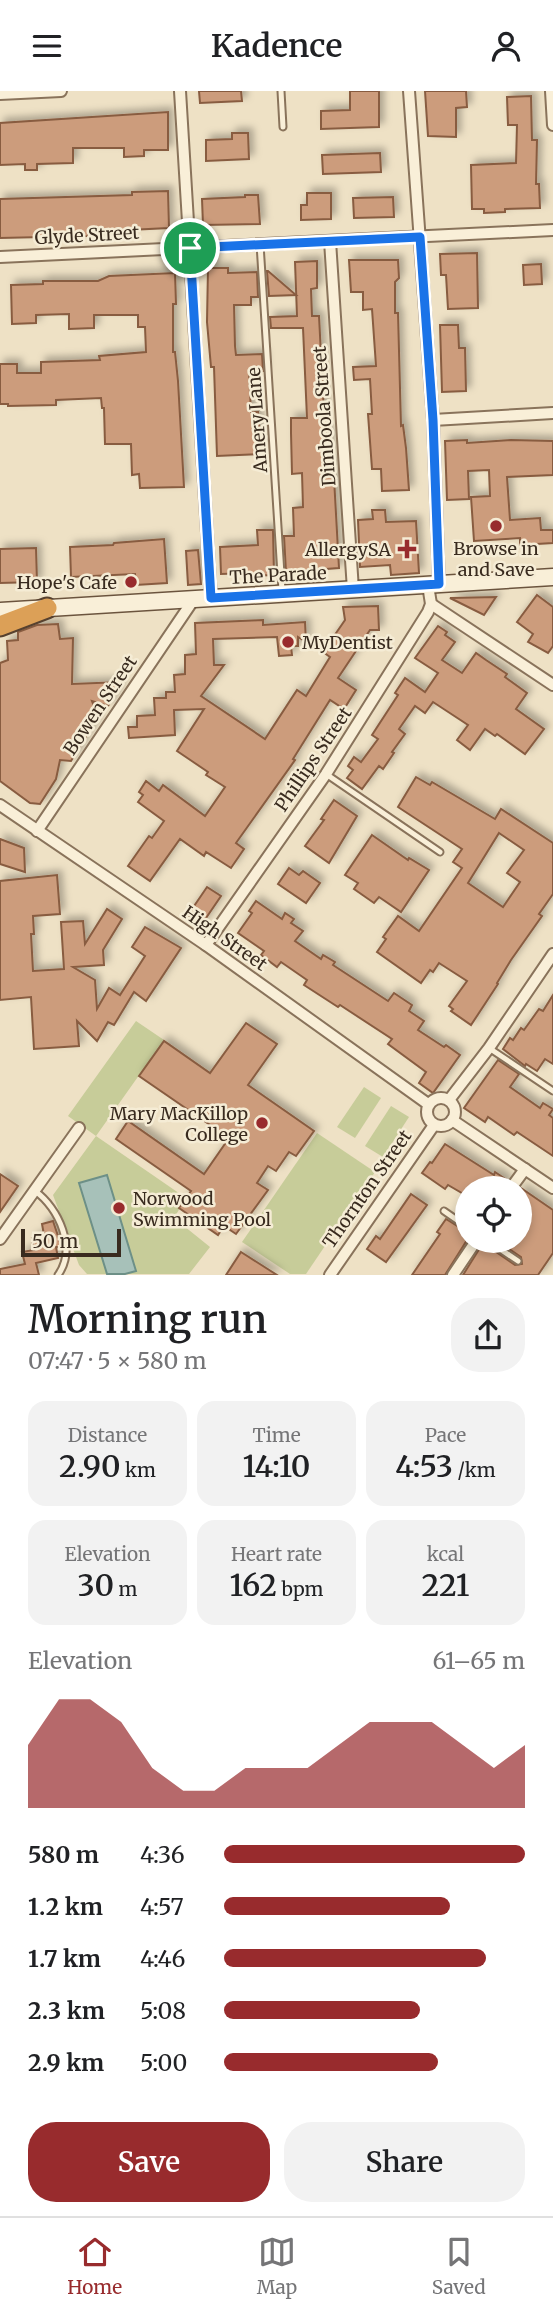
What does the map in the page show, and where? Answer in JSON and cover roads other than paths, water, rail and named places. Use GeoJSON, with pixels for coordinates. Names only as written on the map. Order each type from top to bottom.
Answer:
{"type":"FeatureCollection","features":[{"type":"Feature","properties":{"kind":"highway"},"geometry":{"type":"LineString","coordinates":[[0,623],[47,608]]}},
{"type":"Feature","properties":{"kind":"main road","name":"The Parade"},"geometry":{"type":"LineString","coordinates":[[0,611],[553,577]]}},
{"type":"Feature","properties":{"kind":"street"},"geometry":{"type":"LineString","coordinates":[[0,94],[61,91]]}},
{"type":"Feature","properties":{"kind":"street"},"geometry":{"type":"LineString","coordinates":[[180,91],[211,598]]}},
{"type":"Feature","properties":{"kind":"street"},"geometry":{"type":"LineString","coordinates":[[409,91],[433,420],[434,584],[431,604],[553,685]]}},
{"type":"Feature","properties":{"kind":"street"},"geometry":{"type":"LineString","coordinates":[[551,91],[553,125]]}},
{"type":"Feature","properties":{"kind":"street","name":"Glyde Street"},"geometry":{"type":"LineString","coordinates":[[0,257],[553,229]]}},
{"type":"Feature","properties":{"kind":"street","name":"Dimboola Street"},"geometry":{"type":"LineString","coordinates":[[330,241],[353,590]]}},
{"type":"Feature","properties":{"kind":"street"},"geometry":{"type":"LineString","coordinates":[[433,420],[553,413]]}},
{"type":"Feature","properties":{"kind":"street","name":"Bowen Street"},"geometry":{"type":"LineString","coordinates":[[37,831],[194,599]]}},
{"type":"Feature","properties":{"kind":"street","name":"Phillips Street"},"geometry":{"type":"LineString","coordinates":[[206,945],[326,773],[431,604]]}},
{"type":"Feature","properties":{"kind":"street","name":"High Street"},"geometry":{"type":"LineString","coordinates":[[0,805],[206,945],[428,1104]]}},
{"type":"Feature","properties":{"kind":"street"},"geometry":{"type":"LineString","coordinates":[[449,1100],[489,1048],[553,954]]}},
{"type":"Feature","properties":{"kind":"street"},"geometry":{"type":"LineString","coordinates":[[440,1097],[449,1100],[454,1107],[452,1120],[442,1126],[434,1125],[427,1118],[428,1104],[440,1097]]}},
{"type":"Feature","properties":{"kind":"street"},"geometry":{"type":"LineString","coordinates":[[452,1120],[553,1188]]}},
{"type":"Feature","properties":{"kind":"street","name":"Thornton Street"},"geometry":{"type":"LineString","coordinates":[[330,1275],[434,1125]]}},
{"type":"Feature","properties":{"kind":"street"},"geometry":{"type":"LineString","coordinates":[[0,1239],[79,1128]]}},
{"type":"Feature","properties":{"kind":"street"},"geometry":{"type":"LineString","coordinates":[[520,1176],[525,1169]]}},
{"type":"Feature","properties":{"kind":"street"},"geometry":{"type":"LineString","coordinates":[[453,1275],[468,1253]]}},
{"type":"Feature","properties":{"kind":"lane"},"geometry":{"type":"LineString","coordinates":[[281,91],[283,127]]}},
{"type":"Feature","properties":{"kind":"lane","name":"Amery Lane"},"geometry":{"type":"LineString","coordinates":[[260,244],[282,594]]}},
{"type":"Feature","properties":{"kind":"lane"},"geometry":{"type":"LineString","coordinates":[[326,773],[440,852]]}},
{"type":"Feature","properties":{"kind":"lane"},"geometry":{"type":"LineString","coordinates":[[489,1048],[553,1091]]}},
{"type":"Feature","properties":{"kind":"lane"},"geometry":{"type":"LineString","coordinates":[[35,1191],[46,1198],[57,1215],[66,1241],[66,1264],[58,1275]]}},
{"type":"Feature","properties":{"kind":"lane"},"geometry":{"type":"LineString","coordinates":[[443,1211],[455,1219]]}},
{"type":"Feature","properties":{"kind":"lane"},"geometry":{"type":"LineString","coordinates":[[506,1253],[518,1261]]}},
{"type":"Feature","properties":{"kind":"water","name":"Norwood Swimming Pool"},"geometry":{"type":"Polygon","coordinates":[[[107,1175],[136,1271],[125,1274],[107,1274],[79,1183],[107,1175]]]}},
{"type":"Feature","properties":{"kind":"place","name":"Browse in and Save"},"geometry":{"type":"Point","coordinates":[496,526]}},
{"type":"Feature","properties":{"kind":"place","name":"AllergySA"},"geometry":{"type":"Point","coordinates":[407,549]}},
{"type":"Feature","properties":{"kind":"place","name":"Hope's Cafe"},"geometry":{"type":"Point","coordinates":[131,582]}},
{"type":"Feature","properties":{"kind":"place","name":"MyDentist"},"geometry":{"type":"Point","coordinates":[288,642]}},
{"type":"Feature","properties":{"kind":"place","name":"Mary MacKillop College"},"geometry":{"type":"Point","coordinates":[262,1123]}},
{"type":"Feature","properties":{"kind":"place","name":"Norwood Swimming Pool"},"geometry":{"type":"Point","coordinates":[119,1208]}}]}
